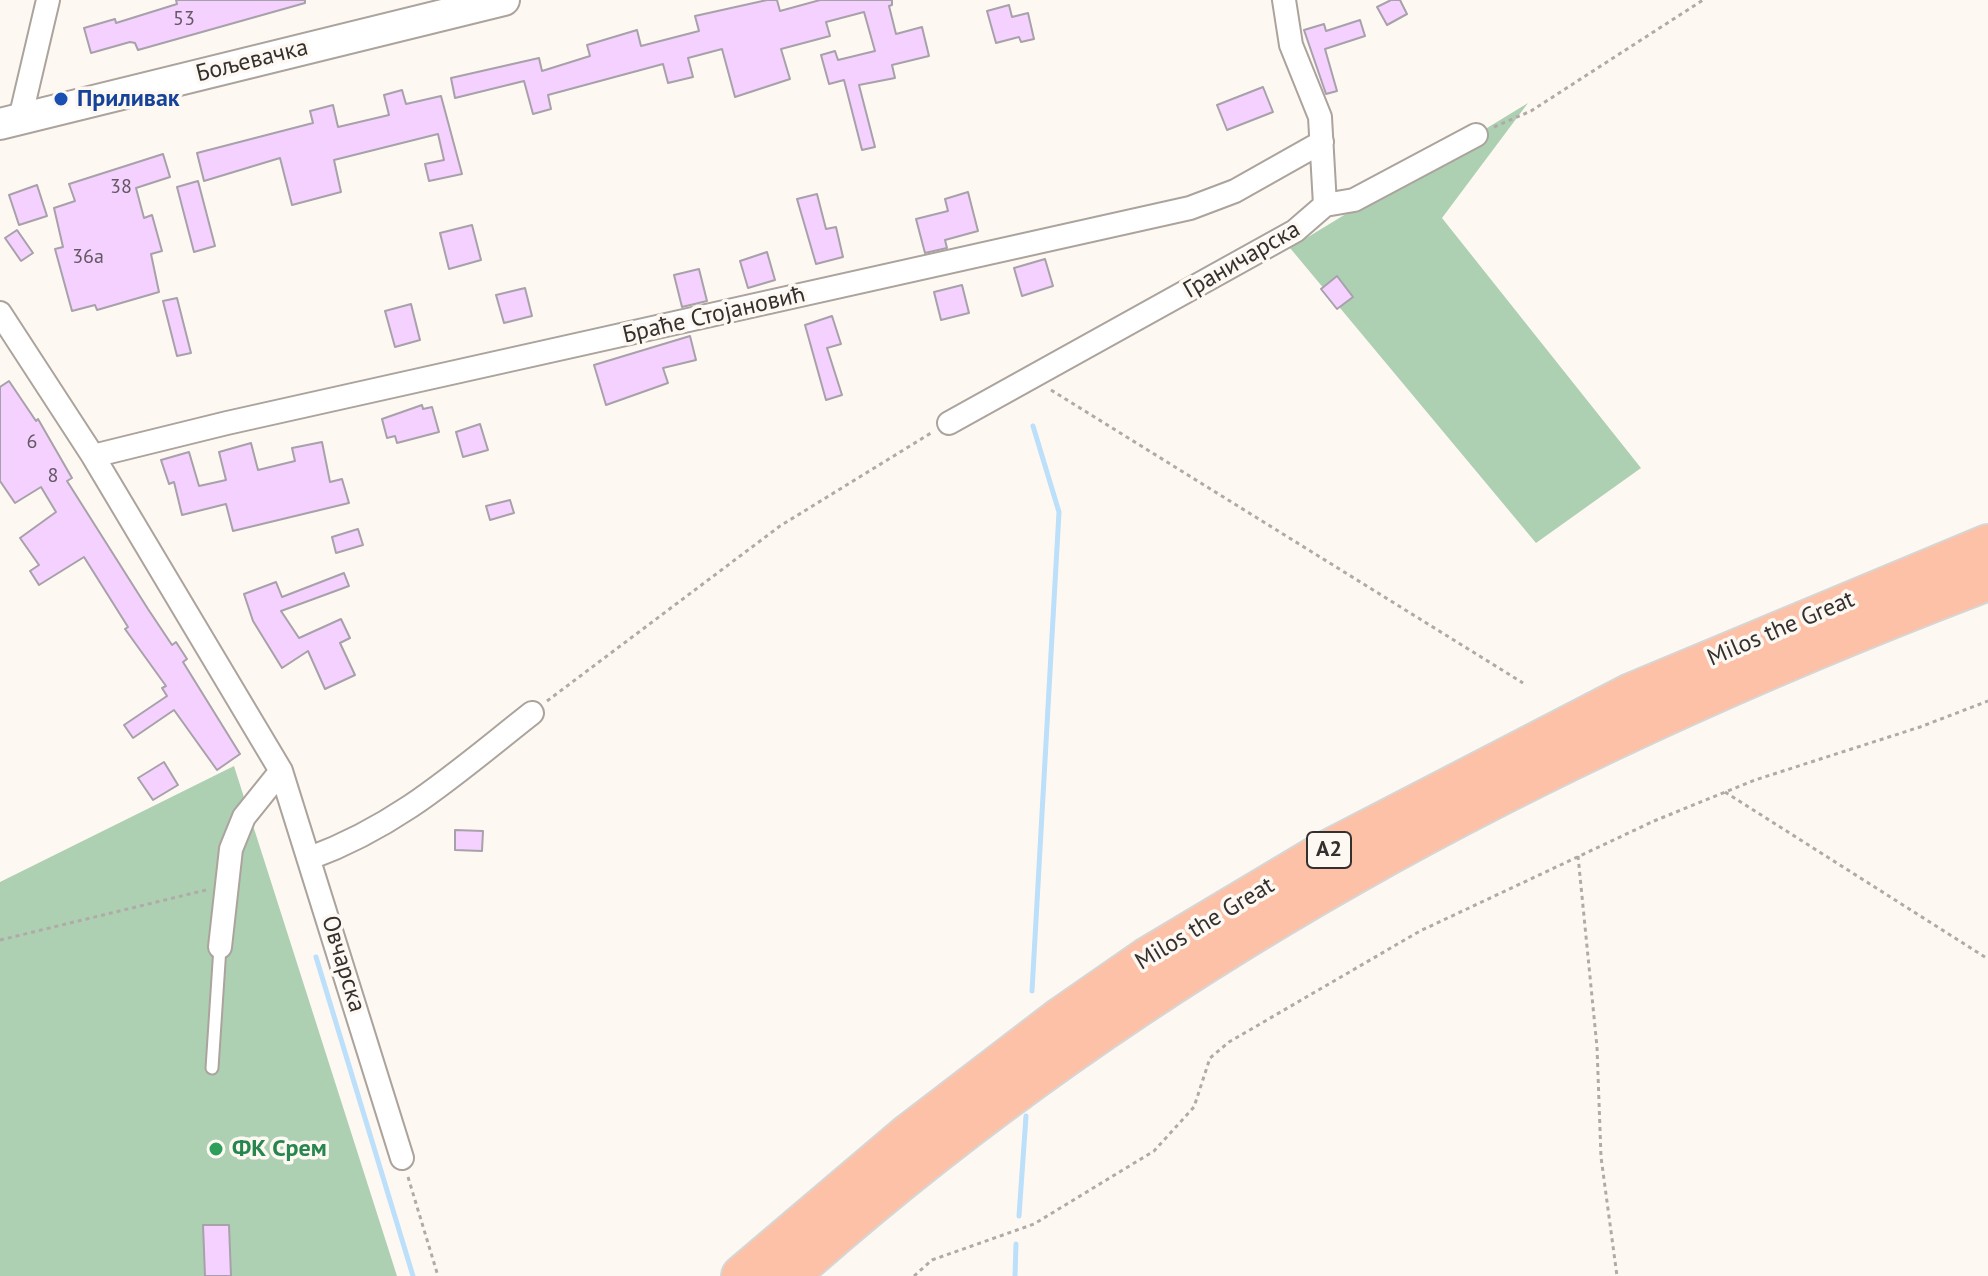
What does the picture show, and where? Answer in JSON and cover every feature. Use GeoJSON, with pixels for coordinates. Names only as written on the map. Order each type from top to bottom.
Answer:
{"type":"FeatureCollection","features":[{"type":"Feature","properties":{"kind":"highway","name":"Milos the Great"},"geometry":{"type":"LineString","coordinates":[[742,1276],[872,1164],[1061,1018],[1146,959],[1320,855],[1631,694],[1988,545]]}},
{"type":"Feature","properties":{"kind":"highway","name":"Milos the Great"},"geometry":{"type":"LineString","coordinates":[[788,1276],[924,1160],[1078,1043],[1163,986],[1337,882],[1532,778],[1643,724],[1828,643],[1988,580]]}},
{"type":"Feature","properties":{"kind":"main road","name":"Бољевачка"},"geometry":{"type":"LineString","coordinates":[[10,121],[504,0]]}},
{"type":"Feature","properties":{"kind":"street"},"geometry":{"type":"LineString","coordinates":[[10,121],[48,0]]}},
{"type":"Feature","properties":{"kind":"street"},"geometry":{"type":"LineString","coordinates":[[1284,0],[1291,45],[1320,117],[1325,205]]}},
{"type":"Feature","properties":{"kind":"street","name":"Граничарска"},"geometry":{"type":"LineString","coordinates":[[949,423],[1295,231],[1311,221],[1325,205],[1354,200],[1476,135]]}},
{"type":"Feature","properties":{"kind":"street","name":"Браће Стојановић"},"geometry":{"type":"LineString","coordinates":[[93,456],[227,423],[1190,208],[1235,191],[1322,142]]}},
{"type":"Feature","properties":{"kind":"street"},"geometry":{"type":"LineString","coordinates":[[0,313],[93,456],[281,771],[244,817],[231,849],[220,947]]}},
{"type":"Feature","properties":{"kind":"street"},"geometry":{"type":"LineString","coordinates":[[310,858],[346,845],[408,811],[532,713]]}},
{"type":"Feature","properties":{"kind":"street","name":"Овчарска"},"geometry":{"type":"LineString","coordinates":[[281,771],[402,1158]]}},
{"type":"Feature","properties":{"kind":"lane"},"geometry":{"type":"LineString","coordinates":[[212,1068],[220,947]]}},
{"type":"Feature","properties":{"kind":"path"},"geometry":{"type":"LineString","coordinates":[[1476,135],[1531,111],[1703,0]]}},
{"type":"Feature","properties":{"kind":"path"},"geometry":{"type":"LineString","coordinates":[[1031,377],[1523,683]]}},
{"type":"Feature","properties":{"kind":"path"},"geometry":{"type":"LineString","coordinates":[[532,713],[677,600],[780,526],[949,423]]}},
{"type":"Feature","properties":{"kind":"path"},"geometry":{"type":"LineString","coordinates":[[914,1276],[932,1260],[1034,1224],[1154,1151],[1194,1107],[1210,1058],[1229,1042],[1420,931],[1578,856],[1725,792],[1988,701]]}},
{"type":"Feature","properties":{"kind":"path"},"geometry":{"type":"LineString","coordinates":[[1725,792],[1988,959]]}},
{"type":"Feature","properties":{"kind":"path"},"geometry":{"type":"LineString","coordinates":[[1578,856],[1597,1047],[1601,1157],[1617,1276]]}},
{"type":"Feature","properties":{"kind":"path"},"geometry":{"type":"LineString","coordinates":[[0,940],[226,885]]}},
{"type":"Feature","properties":{"kind":"path"},"geometry":{"type":"LineString","coordinates":[[402,1158],[438,1276]]}},
{"type":"Feature","properties":{"kind":"green space"},"geometry":{"type":"Polygon","coordinates":[[[1528,103],[1442,218],[1641,468],[1536,543],[1290,248],[1528,103]]]}},
{"type":"Feature","properties":{"kind":"green space"},"geometry":{"type":"Polygon","coordinates":[[[234,766],[397,1276],[0,1276],[0,882],[234,766]]]}},
{"type":"Feature","properties":{"kind":"building"},"geometry":{"type":"Polygon","coordinates":[[[176,0],[305,0],[305,3],[138,50],[135,43],[130,42],[91,53],[84,28],[115,19],[116,23],[177,4],[176,0]]]}},
{"type":"Feature","properties":{"kind":"building"},"geometry":{"type":"Polygon","coordinates":[[[777,0],[780,11],[820,0],[892,0],[889,6],[896,34],[922,27],[929,56],[892,65],[895,78],[859,85],[875,147],[862,150],[844,80],[829,84],[821,55],[835,51],[838,60],[875,51],[864,12],[826,22],[830,36],[781,49],[790,79],[735,97],[722,49],[688,58],[693,77],[668,83],[663,64],[548,95],[551,109],[533,114],[524,81],[455,98],[451,78],[539,58],[542,71],[590,56],[587,45],[637,30],[641,46],[699,31],[695,16],[777,0]]]}},
{"type":"Feature","properties":{"kind":"building"},"geometry":{"type":"Polygon","coordinates":[[[1391,0],[1400,0],[1407,14],[1387,25],[1377,7],[1391,0]]]}},
{"type":"Feature","properties":{"kind":"building"},"geometry":{"type":"Polygon","coordinates":[[[1009,5],[1012,17],[1028,13],[1034,39],[1021,42],[1019,37],[996,43],[987,11],[1009,5]]]}},
{"type":"Feature","properties":{"kind":"building"},"geometry":{"type":"Polygon","coordinates":[[[1360,20],[1365,36],[1325,49],[1337,91],[1326,94],[1304,30],[1324,24],[1326,31],[1360,20]]]}},
{"type":"Feature","properties":{"kind":"building"},"geometry":{"type":"Polygon","coordinates":[[[1263,87],[1273,112],[1227,130],[1217,105],[1263,87]]]}},
{"type":"Feature","properties":{"kind":"building"},"geometry":{"type":"Polygon","coordinates":[[[402,90],[406,104],[441,96],[462,174],[429,181],[425,164],[444,160],[438,134],[334,160],[341,192],[292,205],[280,158],[204,181],[197,153],[313,123],[310,111],[333,105],[338,127],[389,115],[384,95],[402,90]]]}},
{"type":"Feature","properties":{"kind":"building"},"geometry":{"type":"Polygon","coordinates":[[[163,154],[170,177],[136,188],[144,218],[152,215],[162,251],[151,254],[159,292],[97,310],[95,305],[72,311],[55,249],[63,247],[54,208],[75,201],[69,184],[163,154]]]}},
{"type":"Feature","properties":{"kind":"building"},"geometry":{"type":"Polygon","coordinates":[[[198,181],[215,246],[194,252],[177,187],[198,181]]]}},
{"type":"Feature","properties":{"kind":"building"},"geometry":{"type":"Polygon","coordinates":[[[37,185],[47,216],[19,225],[9,195],[37,185]]]}},
{"type":"Feature","properties":{"kind":"building"},"geometry":{"type":"Polygon","coordinates":[[[968,192],[978,231],[945,240],[947,248],[925,253],[916,219],[948,211],[945,199],[968,192]]]}},
{"type":"Feature","properties":{"kind":"building"},"geometry":{"type":"Polygon","coordinates":[[[817,194],[826,229],[836,227],[843,257],[816,264],[797,199],[817,194]]]}},
{"type":"Feature","properties":{"kind":"building"},"geometry":{"type":"Polygon","coordinates":[[[472,225],[481,260],[449,269],[440,233],[472,225]]]}},
{"type":"Feature","properties":{"kind":"building"},"geometry":{"type":"Polygon","coordinates":[[[17,230],[33,253],[21,261],[5,238],[17,230]]]}},
{"type":"Feature","properties":{"kind":"building"},"geometry":{"type":"Polygon","coordinates":[[[767,252],[775,280],[748,288],[740,261],[767,252]]]}},
{"type":"Feature","properties":{"kind":"building"},"geometry":{"type":"Polygon","coordinates":[[[1045,259],[1053,286],[1022,296],[1014,268],[1045,259]]]}},
{"type":"Feature","properties":{"kind":"building"},"geometry":{"type":"Polygon","coordinates":[[[699,269],[707,301],[682,307],[674,275],[699,269]]]}},
{"type":"Feature","properties":{"kind":"building"},"geometry":{"type":"Polygon","coordinates":[[[1337,276],[1353,297],[1337,309],[1321,289],[1337,276]]]}},
{"type":"Feature","properties":{"kind":"building"},"geometry":{"type":"Polygon","coordinates":[[[962,285],[969,313],[941,320],[934,292],[962,285]]]}},
{"type":"Feature","properties":{"kind":"building"},"geometry":{"type":"Polygon","coordinates":[[[525,288],[532,316],[504,323],[496,295],[525,288]]]}},
{"type":"Feature","properties":{"kind":"building"},"geometry":{"type":"Polygon","coordinates":[[[177,298],[191,353],[177,356],[163,301],[177,298]]]}},
{"type":"Feature","properties":{"kind":"building"},"geometry":{"type":"Polygon","coordinates":[[[411,304],[420,340],[395,347],[385,311],[411,304]]]}},
{"type":"Feature","properties":{"kind":"building"},"geometry":{"type":"Polygon","coordinates":[[[832,316],[841,344],[827,348],[842,395],[826,400],[805,325],[832,316]]]}},
{"type":"Feature","properties":{"kind":"building"},"geometry":{"type":"Polygon","coordinates":[[[690,336],[696,360],[663,368],[668,383],[606,405],[594,365],[690,336]]]}},
{"type":"Feature","properties":{"kind":"building"},"geometry":{"type":"Polygon","coordinates":[[[9,381],[36,421],[38,419],[72,478],[67,481],[148,609],[172,645],[176,642],[187,659],[183,662],[240,754],[217,770],[174,710],[133,738],[124,725],[167,696],[162,688],[166,686],[125,629],[128,627],[84,557],[39,585],[30,571],[39,565],[20,538],[56,512],[41,487],[15,503],[0,481],[0,387],[9,381]]]}},
{"type":"Feature","properties":{"kind":"building"},"geometry":{"type":"Polygon","coordinates":[[[422,405],[423,409],[432,407],[439,432],[397,443],[395,436],[387,438],[382,419],[422,405]]]}},
{"type":"Feature","properties":{"kind":"building"},"geometry":{"type":"Polygon","coordinates":[[[480,424],[488,450],[463,457],[456,432],[480,424]]]}},
{"type":"Feature","properties":{"kind":"building"},"geometry":{"type":"Polygon","coordinates":[[[322,442],[330,482],[342,479],[349,503],[233,531],[226,504],[182,515],[174,482],[169,484],[161,460],[189,452],[199,486],[226,480],[219,452],[251,443],[258,470],[295,461],[292,448],[322,442]]]}},
{"type":"Feature","properties":{"kind":"building"},"geometry":{"type":"Polygon","coordinates":[[[510,500],[514,513],[490,520],[486,506],[510,500]]]}},
{"type":"Feature","properties":{"kind":"building"},"geometry":{"type":"Polygon","coordinates":[[[358,529],[363,545],[336,553],[332,537],[358,529]]]}},
{"type":"Feature","properties":{"kind":"building"},"geometry":{"type":"Polygon","coordinates":[[[344,573],[349,586],[281,611],[299,638],[341,619],[350,638],[340,643],[355,675],[325,689],[308,651],[282,668],[253,621],[244,594],[276,582],[282,597],[344,573]]]}},
{"type":"Feature","properties":{"kind":"building"},"geometry":{"type":"Polygon","coordinates":[[[164,762],[178,785],[153,800],[138,778],[164,762]]]}},
{"type":"Feature","properties":{"kind":"building"},"geometry":{"type":"Polygon","coordinates":[[[455,830],[483,831],[482,851],[455,850],[455,830]]]}},
{"type":"Feature","properties":{"kind":"building"},"geometry":{"type":"Polygon","coordinates":[[[203,1225],[229,1225],[231,1276],[205,1276],[203,1225]]]}},
{"type":"Feature","properties":{"kind":"waterway"},"geometry":{"type":"LineString","coordinates":[[1032,991],[1059,512],[1033,426]]}},
{"type":"Feature","properties":{"kind":"waterway"},"geometry":{"type":"LineString","coordinates":[[316,957],[413,1276]]}},
{"type":"Feature","properties":{"kind":"waterway"},"geometry":{"type":"LineString","coordinates":[[1019,1216],[1026,1116]]}},
{"type":"Feature","properties":{"kind":"waterway"},"geometry":{"type":"LineString","coordinates":[[1015,1276],[1016,1244]]}},
{"type":"Feature","properties":{"kind":"place","name":"Приливак"},"geometry":{"type":"Point","coordinates":[61,99]}},
{"type":"Feature","properties":{"kind":"place","name":"ФК Срем"},"geometry":{"type":"Point","coordinates":[216,1149]}}]}
